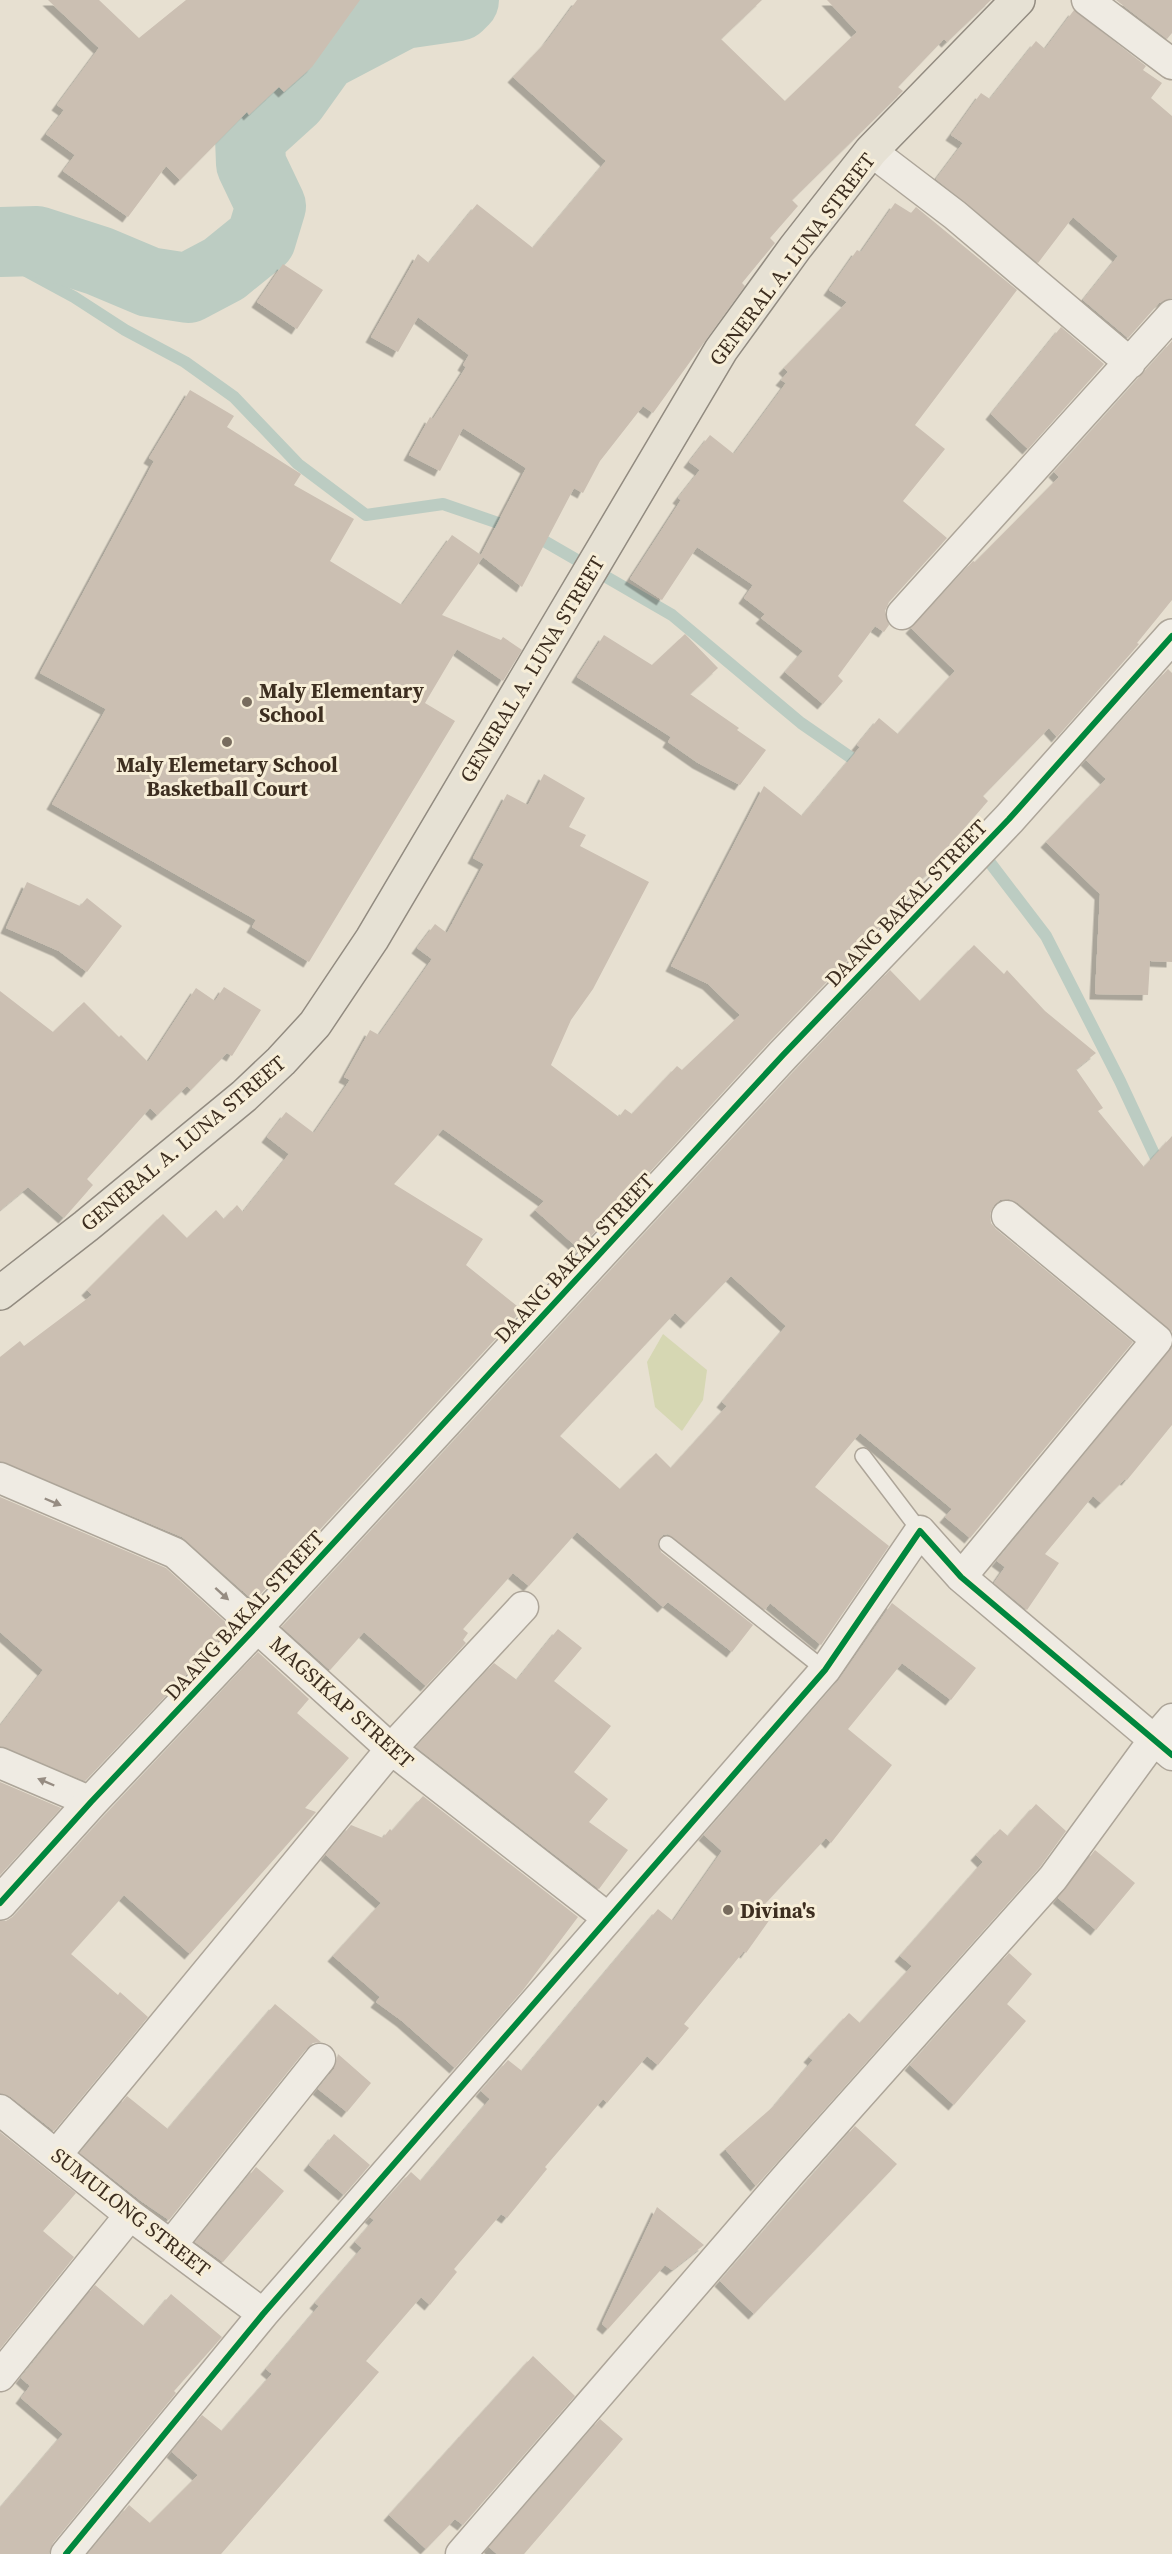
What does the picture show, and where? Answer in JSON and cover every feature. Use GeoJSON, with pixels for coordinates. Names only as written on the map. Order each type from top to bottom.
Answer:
{"type":"FeatureCollection","features":[{"type":"Feature","properties":{"kind":"main road","name":"GENERAL A. LUNA STREET"},"geometry":{"type":"LineString","coordinates":[[0,1293],[86,1226],[244,1096],[315,1024],[372,939],[721,350],[795,248],[871,151],[1018,0]]}},
{"type":"Feature","properties":{"kind":"street"},"geometry":{"type":"LineString","coordinates":[[1087,0],[1172,64]]}},
{"type":"Feature","properties":{"kind":"street"},"geometry":{"type":"LineString","coordinates":[[871,151],[956,215],[1130,363]]}},
{"type":"Feature","properties":{"kind":"street"},"geometry":{"type":"LineString","coordinates":[[902,614],[1172,315]]}},
{"type":"Feature","properties":{"kind":"street","name":"DAANG BAKAL STREET"},"geometry":{"type":"LineString","coordinates":[[0,1903],[783,1055],[973,858],[1172,636]]}},
{"type":"Feature","properties":{"kind":"street"},"geometry":{"type":"LineString","coordinates":[[961,1577],[1157,1340],[1007,1216]]}},
{"type":"Feature","properties":{"kind":"street","name":"MAGSIKAP STREET"},"geometry":{"type":"LineString","coordinates":[[0,1478],[175,1552],[391,1749],[608,1918]]}},
{"type":"Feature","properties":{"kind":"street"},"geometry":{"type":"LineString","coordinates":[[66,2554],[263,2314],[825,1670],[920,1531],[961,1577],[1166,1738],[1053,1878],[791,2172],[461,2554]]}},
{"type":"Feature","properties":{"kind":"street"},"geometry":{"type":"LineString","coordinates":[[57,2154],[391,1749],[524,1607]]}},
{"type":"Feature","properties":{"kind":"street"},"geometry":{"type":"LineString","coordinates":[[0,1763],[91,1802]]}},
{"type":"Feature","properties":{"kind":"street"},"geometry":{"type":"LineString","coordinates":[[171,2245],[320,2059]]}},
{"type":"Feature","properties":{"kind":"street","name":"SUMULONG STREET"},"geometry":{"type":"LineString","coordinates":[[3,2118],[57,2154],[130,2215],[263,2314]]}},
{"type":"Feature","properties":{"kind":"street"},"geometry":{"type":"LineString","coordinates":[[0,2376],[130,2215]]}},
{"type":"Feature","properties":{"kind":"lane"},"geometry":{"type":"LineString","coordinates":[[863,1456],[920,1531]]}},
{"type":"Feature","properties":{"kind":"lane"},"geometry":{"type":"LineString","coordinates":[[667,1544],[825,1670]]}},
{"type":"Feature","properties":{"kind":"green space"},"geometry":{"type":"Polygon","coordinates":[[[663,1334],[707,1370],[703,1400],[682,1431],[655,1407],[647,1362],[663,1334]]]}},
{"type":"Feature","properties":{"kind":"building"},"geometry":{"type":"Polygon","coordinates":[[[48,0],[99,0],[139,38],[186,0],[360,0],[312,67],[284,92],[279,87],[249,115],[247,112],[180,180],[166,166],[128,217],[63,171],[75,155],[46,134],[64,110],[57,105],[99,48],[48,0]]]}},
{"type":"Feature","properties":{"kind":"building"},"geometry":{"type":"Polygon","coordinates":[[[577,0],[762,0],[721,39],[785,101],[857,32],[827,0],[991,0],[947,42],[944,39],[898,87],[903,91],[792,200],[798,206],[770,238],[775,243],[742,283],[745,286],[653,413],[643,406],[600,461],[583,493],[574,488],[522,587],[483,557],[442,615],[501,640],[503,637],[522,650],[503,681],[457,649],[425,703],[455,721],[309,962],[252,927],[256,920],[52,804],[106,709],[40,673],[154,461],[149,458],[190,390],[234,416],[227,427],[301,474],[294,485],[354,519],[330,561],[402,605],[452,535],[481,555],[526,468],[463,428],[440,471],[409,455],[430,417],[433,419],[466,367],[463,365],[469,355],[418,317],[398,352],[371,337],[418,254],[429,263],[477,204],[533,248],[606,161],[513,77],[547,41],[577,0]]]}},
{"type":"Feature","properties":{"kind":"building"},"geometry":{"type":"Polygon","coordinates":[[[1116,0],[1172,0],[1172,33],[1167,39],[1116,0]]]}},
{"type":"Feature","properties":{"kind":"building"},"geometry":{"type":"Polygon","coordinates":[[[1074,10],[1146,66],[1143,70],[1162,83],[1151,98],[1172,116],[1172,298],[1159,303],[1128,338],[1083,300],[1118,256],[1073,217],[1038,263],[936,179],[963,143],[951,135],[981,93],[990,99],[1036,41],[1045,49],[1074,10]]]}},
{"type":"Feature","properties":{"kind":"building"},"geometry":{"type":"Polygon","coordinates":[[[895,203],[911,213],[916,207],[1017,290],[915,425],[945,449],[903,501],[947,538],[889,602],[885,611],[889,625],[884,632],[875,626],[838,676],[843,681],[823,704],[785,672],[803,651],[761,618],[765,614],[744,598],[753,585],[697,547],[662,600],[630,579],[681,500],[678,498],[700,470],[689,462],[710,435],[734,454],[786,383],[781,380],[788,372],[784,368],[847,302],[829,290],[857,250],[861,252],[895,203]]]}},
{"type":"Feature","properties":{"kind":"building"},"geometry":{"type":"Polygon","coordinates":[[[283,264],[323,290],[297,329],[257,302],[283,264]]]}},
{"type":"Feature","properties":{"kind":"building"},"geometry":{"type":"Polygon","coordinates":[[[1061,327],[1104,364],[1028,449],[991,414],[1061,327]]]}},
{"type":"Feature","properties":{"kind":"building"},"geometry":{"type":"Polygon","coordinates":[[[1172,341],[1172,600],[1137,643],[1139,644],[1057,737],[1049,728],[983,796],[988,801],[948,847],[952,852],[910,889],[913,892],[769,1042],[579,1249],[535,1210],[544,1201],[443,1129],[394,1184],[483,1239],[466,1265],[522,1310],[254,1601],[182,1537],[0,1461],[0,1357],[20,1341],[24,1346],[92,1295],[87,1290],[163,1214],[187,1238],[216,1210],[224,1219],[237,1205],[243,1212],[289,1154],[267,1137],[286,1112],[314,1133],[350,1080],[344,1077],[370,1030],[379,1035],[432,959],[417,948],[435,924],[447,933],[484,864],[473,858],[507,794],[528,805],[544,774],[585,798],[569,827],[586,835],[580,846],[649,882],[593,989],[571,1020],[551,1065],[619,1117],[625,1109],[632,1114],[677,1066],[682,1070],[740,1015],[708,984],[671,966],[764,786],[802,816],[860,747],[857,745],[879,718],[898,734],[955,671],[911,628],[973,561],[975,562],[1059,477],[1054,472],[1172,341]]]}},
{"type":"Feature","properties":{"kind":"building"},"geometry":{"type":"Polygon","coordinates":[[[685,634],[718,668],[690,694],[766,750],[740,785],[698,763],[668,742],[671,737],[577,677],[604,635],[652,665],[685,634]]]}},
{"type":"Feature","properties":{"kind":"building"},"geometry":{"type":"Polygon","coordinates":[[[1168,669],[1172,673],[1172,962],[1150,961],[1148,995],[1095,994],[1100,894],[1046,842],[1106,779],[1086,760],[1168,669]]]}},
{"type":"Feature","properties":{"kind":"building"},"geometry":{"type":"Polygon","coordinates":[[[27,882],[80,906],[87,898],[122,926],[87,972],[59,951],[6,928],[27,882]]]}},
{"type":"Feature","properties":{"kind":"building"},"geometry":{"type":"Polygon","coordinates":[[[974,945],[1004,974],[1007,970],[1045,1011],[1096,1053],[1076,1069],[1103,1108],[1098,1111],[1144,1167],[1172,1136],[1172,1332],[1018,1203],[1009,1199],[1000,1200],[994,1205],[990,1214],[991,1223],[996,1229],[1133,1342],[970,1538],[945,1517],[952,1509],[860,1433],[815,1487],[889,1546],[821,1645],[770,1603],[765,1610],[668,1534],[663,1535],[658,1542],[661,1552],[753,1625],[732,1652],[668,1602],[663,1607],[577,1532],[529,1586],[513,1573],[463,1629],[468,1633],[463,1640],[466,1643],[426,1686],[364,1632],[330,1670],[282,1627],[890,970],[920,1001],[974,945]],[[731,1276],[686,1323],[675,1313],[560,1436],[620,1489],[656,1453],[671,1468],[727,1406],[722,1402],[786,1326],[731,1276]]]}},
{"type":"Feature","properties":{"kind":"building"},"geometry":{"type":"Polygon","coordinates":[[[224,987],[261,1010],[232,1056],[227,1053],[191,1090],[187,1086],[157,1115],[150,1108],[87,1179],[93,1185],[64,1218],[28,1187],[0,1210],[0,991],[53,1032],[84,1002],[148,1062],[196,988],[215,1001],[224,987]]]}},
{"type":"Feature","properties":{"kind":"building"},"geometry":{"type":"Polygon","coordinates":[[[1172,1347],[1172,1425],[1127,1480],[1125,1479],[1101,1503],[1093,1496],[1045,1554],[1059,1563],[1027,1610],[994,1583],[1005,1567],[997,1561],[1172,1347]]]}},
{"type":"Feature","properties":{"kind":"building"},"geometry":{"type":"Polygon","coordinates":[[[0,1497],[166,1568],[231,1627],[85,1781],[0,1746],[0,1726],[43,1670],[0,1632],[0,1497]]]}},
{"type":"Feature","properties":{"kind":"building"},"geometry":{"type":"Polygon","coordinates":[[[892,1603],[976,1668],[951,1700],[902,1663],[848,1729],[892,1765],[831,1843],[826,1838],[764,1905],[775,1912],[746,1953],[744,1951],[684,2024],[689,2028],[658,2065],[647,2056],[607,2103],[603,2099],[545,2167],[547,2169],[507,2218],[501,2214],[454,2269],[457,2272],[430,2305],[421,2297],[366,2361],[379,2372],[221,2554],[88,2554],[129,2505],[150,2523],[198,2475],[172,2452],[202,2415],[222,2431],[272,2374],[266,2369],[319,2306],[315,2303],[362,2248],[355,2242],[374,2220],[370,2217],[411,2172],[421,2181],[490,2099],[481,2091],[508,2060],[522,2071],[658,1909],[673,1921],[722,1851],[704,1835],[838,1681],[892,1603]]]}},
{"type":"Feature","properties":{"kind":"building"},"geometry":{"type":"Polygon","coordinates":[[[558,1629],[582,1648],[554,1681],[611,1726],[574,1772],[608,1799],[589,1822],[628,1850],[599,1889],[416,1747],[494,1663],[517,1680],[558,1629]]]}},
{"type":"Feature","properties":{"kind":"building"},"geometry":{"type":"Polygon","coordinates":[[[258,1652],[309,1699],[297,1713],[349,1758],[305,1808],[316,1812],[190,1954],[124,1895],[71,1954],[118,1995],[120,1992],[148,2017],[54,2131],[11,2097],[0,2093],[0,1921],[6,1921],[14,1916],[258,1652]]]}},
{"type":"Feature","properties":{"kind":"building"},"geometry":{"type":"Polygon","coordinates":[[[0,1782],[61,1808],[0,1875],[0,1782]]]}},
{"type":"Feature","properties":{"kind":"building"},"geometry":{"type":"Polygon","coordinates":[[[423,1796],[578,1917],[523,1990],[455,2068],[402,2021],[376,2002],[380,1997],[333,1956],[381,1903],[326,1855],[351,1825],[383,1838],[423,1796]]]}},
{"type":"Feature","properties":{"kind":"building"},"geometry":{"type":"Polygon","coordinates":[[[1036,1804],[1066,1831],[1040,1867],[756,2186],[725,2149],[775,2105],[813,2060],[809,2057],[849,2013],[860,2023],[912,1966],[900,1956],[983,1862],[976,1855],[1000,1829],[1008,1836],[1036,1804]]]}},
{"type":"Feature","properties":{"kind":"building"},"geometry":{"type":"Polygon","coordinates":[[[1095,1850],[1135,1883],[1096,1930],[1058,1898],[1095,1850]]]}},
{"type":"Feature","properties":{"kind":"building"},"geometry":{"type":"Polygon","coordinates":[[[1009,1953],[1032,1974],[1007,2004],[1026,2021],[954,2105],[910,2065],[1009,1953]]]}},
{"type":"Feature","properties":{"kind":"building"},"geometry":{"type":"Polygon","coordinates":[[[275,2004],[321,2042],[313,2043],[307,2048],[169,2220],[80,2153],[127,2096],[168,2129],[275,2004]]]}},
{"type":"Feature","properties":{"kind":"building"},"geometry":{"type":"Polygon","coordinates":[[[338,2054],[371,2083],[347,2112],[318,2089],[334,2069],[338,2054]]]}},
{"type":"Feature","properties":{"kind":"building"},"geometry":{"type":"Polygon","coordinates":[[[855,2126],[897,2164],[754,2314],[720,2281],[855,2126]]]}},
{"type":"Feature","properties":{"kind":"building"},"geometry":{"type":"Polygon","coordinates":[[[0,2132],[76,2193],[43,2231],[74,2257],[0,2349],[0,2132]]]}},
{"type":"Feature","properties":{"kind":"building"},"geometry":{"type":"Polygon","coordinates":[[[334,2134],[370,2165],[344,2195],[309,2165],[334,2134]]]}},
{"type":"Feature","properties":{"kind":"building"},"geometry":{"type":"Polygon","coordinates":[[[256,2167],[284,2191],[223,2262],[195,2242],[256,2167]]]}},
{"type":"Feature","properties":{"kind":"building"},"geometry":{"type":"Polygon","coordinates":[[[657,2207],[704,2245],[672,2270],[665,2265],[608,2329],[602,2324],[657,2207]]]}},
{"type":"Feature","properties":{"kind":"building"},"geometry":{"type":"Polygon","coordinates":[[[95,2285],[144,2326],[171,2294],[222,2337],[174,2391],[176,2393],[53,2543],[49,2554],[0,2554],[0,2508],[63,2434],[21,2398],[30,2386],[21,2378],[95,2285]]]}},
{"type":"Feature","properties":{"kind":"building"},"geometry":{"type":"Polygon","coordinates":[[[533,2356],[575,2396],[463,2525],[455,2519],[426,2549],[389,2515],[533,2356]]]}},
{"type":"Feature","properties":{"kind":"building"},"geometry":{"type":"Polygon","coordinates":[[[600,2419],[623,2439],[524,2554],[497,2554],[489,2547],[600,2419]]]}},
{"type":"Feature","properties":{"kind":"waterway"},"geometry":{"type":"LineString","coordinates":[[0,242],[37,241],[99,261],[149,282],[188,288],[224,269],[261,239],[271,206],[251,164],[250,137],[293,98],[323,56],[403,14],[458,6],[464,0]]}},
{"type":"Feature","properties":{"kind":"waterway"},"geometry":{"type":"LineString","coordinates":[[0,257],[185,362],[234,397],[298,464],[366,515],[443,504],[513,528]]}},
{"type":"Feature","properties":{"kind":"waterway"},"geometry":{"type":"LineString","coordinates":[[532,534],[672,615],[801,723],[863,766]]}},
{"type":"Feature","properties":{"kind":"waterway"},"geometry":{"type":"LineString","coordinates":[[988,860],[1046,936],[1120,1081],[1162,1171],[1172,1180]]}},
{"type":"Feature","properties":{"kind":"cycle path"},"geometry":{"type":"LineString","coordinates":[[0,1903],[783,1055],[1009,819],[1172,636]]}},
{"type":"Feature","properties":{"kind":"cycle path"},"geometry":{"type":"LineString","coordinates":[[66,2554],[263,2314],[825,1670],[920,1531],[961,1577],[1172,1755]]}},
{"type":"Feature","properties":{"kind":"place","name":"Maly Elementary School"},"geometry":{"type":"Point","coordinates":[247,702]}},
{"type":"Feature","properties":{"kind":"place","name":"Maly Elemetary School Basketball Court"},"geometry":{"type":"Point","coordinates":[227,742]}},
{"type":"Feature","properties":{"kind":"place","name":"Divina's"},"geometry":{"type":"Point","coordinates":[728,1910]}}]}
